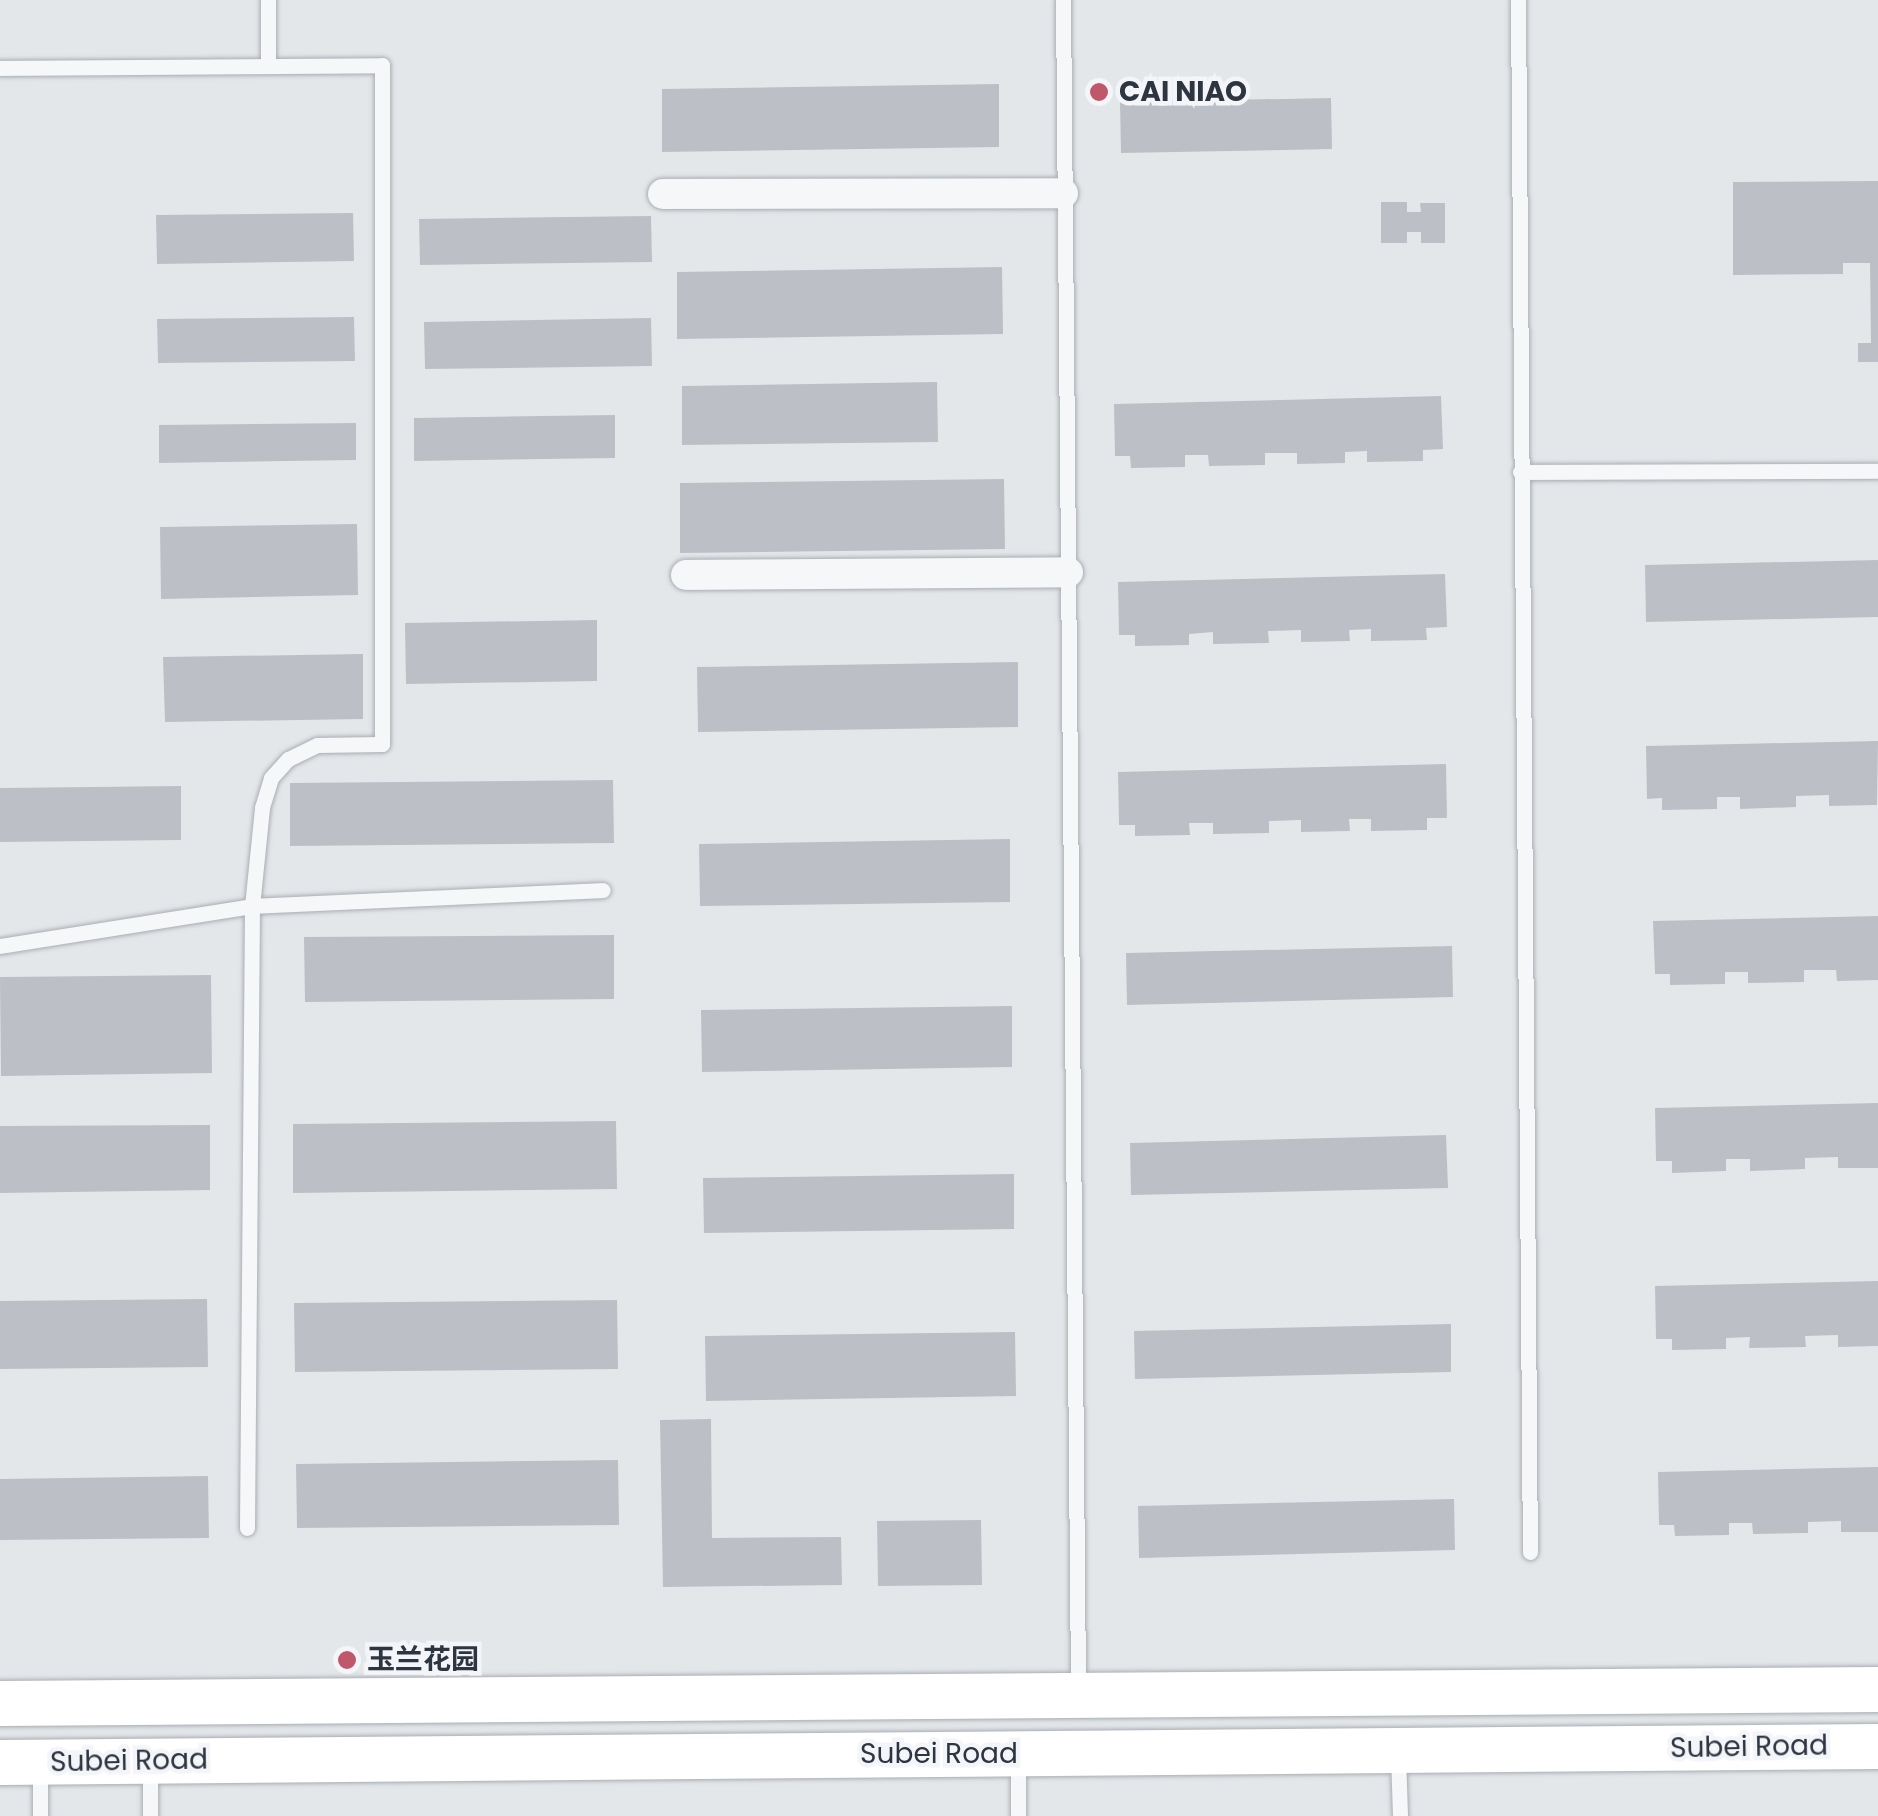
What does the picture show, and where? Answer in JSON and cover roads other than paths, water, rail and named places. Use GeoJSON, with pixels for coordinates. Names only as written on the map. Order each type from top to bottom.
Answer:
{"type":"FeatureCollection","features":[{"type":"Feature","properties":{"kind":"main road","name":"Subei Road"},"geometry":{"type":"LineString","coordinates":[[0,1703],[1078,1698],[1878,1689]]}},
{"type":"Feature","properties":{"kind":"main road","name":"Subei Road"},"geometry":{"type":"LineString","coordinates":[[20,1762],[1878,1746]]}},
{"type":"Feature","properties":{"kind":"street"},"geometry":{"type":"LineString","coordinates":[[662,194],[1063,192]]}},
{"type":"Feature","properties":{"kind":"street"},"geometry":{"type":"LineString","coordinates":[[686,576],[1068,572]]}},
{"type":"Feature","properties":{"kind":"lane"},"geometry":{"type":"LineString","coordinates":[[268,0],[268,66]]}},
{"type":"Feature","properties":{"kind":"lane"},"geometry":{"type":"LineString","coordinates":[[1063,0],[1078,1698]]}},
{"type":"Feature","properties":{"kind":"lane"},"geometry":{"type":"LineString","coordinates":[[1518,0],[1530,1552]]}},
{"type":"Feature","properties":{"kind":"lane"},"geometry":{"type":"LineString","coordinates":[[0,68],[382,65],[382,744],[317,746],[288,760],[270,778],[252,906],[248,1528]]}},
{"type":"Feature","properties":{"kind":"lane"},"geometry":{"type":"LineString","coordinates":[[1520,472],[1878,472]]}},
{"type":"Feature","properties":{"kind":"lane"},"geometry":{"type":"LineString","coordinates":[[0,946],[252,906],[603,890]]}},
{"type":"Feature","properties":{"kind":"lane"},"geometry":{"type":"LineString","coordinates":[[1398,1750],[1400,1816]]}},
{"type":"Feature","properties":{"kind":"lane"},"geometry":{"type":"LineString","coordinates":[[1018,1754],[1018,1816]]}},
{"type":"Feature","properties":{"kind":"lane"},"geometry":{"type":"LineString","coordinates":[[150,1760],[150,1816]]}},
{"type":"Feature","properties":{"kind":"lane"},"geometry":{"type":"LineString","coordinates":[[20,1762],[40,1816]]}},
{"type":"Feature","properties":{"kind":"place","name":"CAI NIAO"},"geometry":{"type":"Point","coordinates":[1099,92]}},
{"type":"Feature","properties":{"kind":"place","name":"玉兰花园"},"geometry":{"type":"Point","coordinates":[347,1660]}}]}
